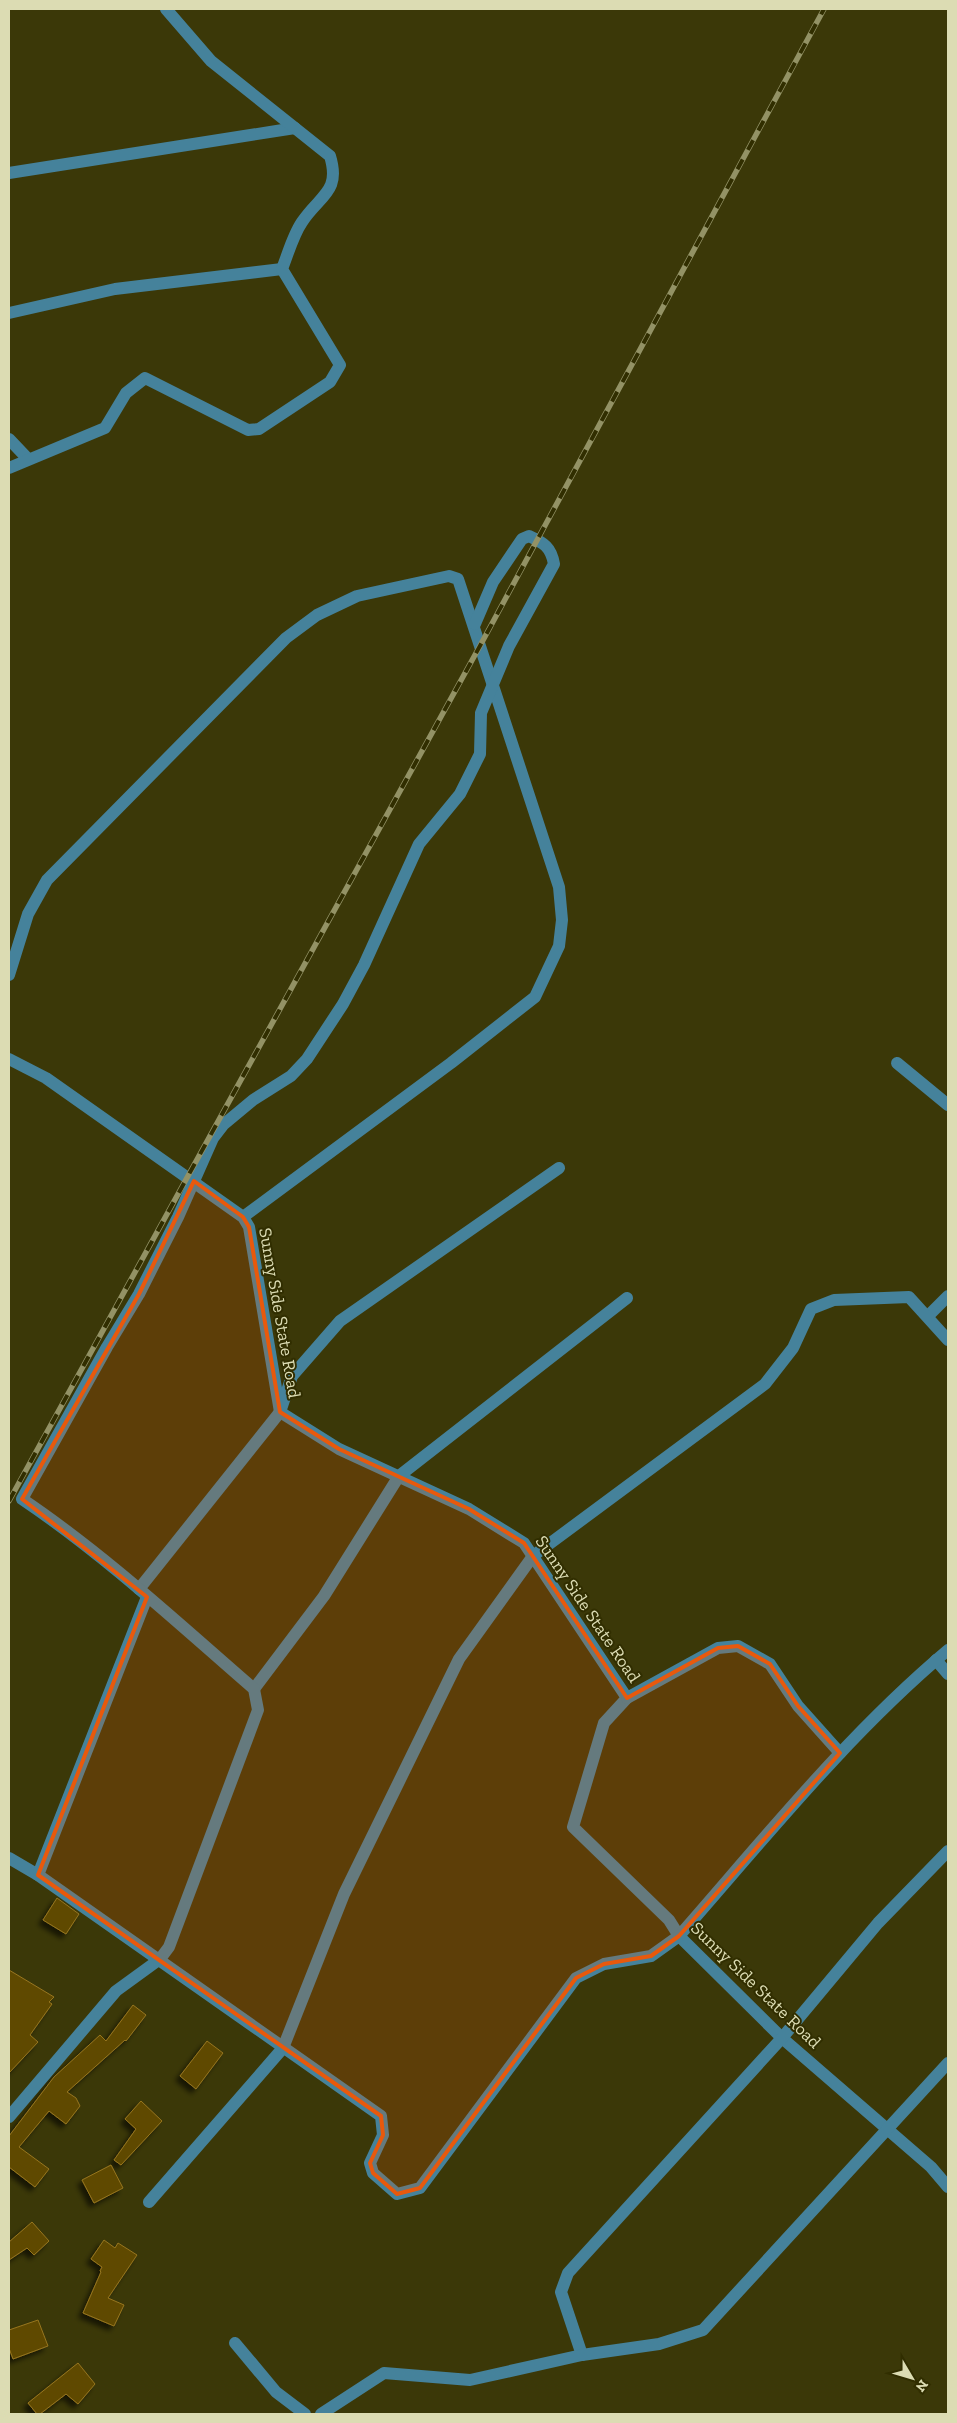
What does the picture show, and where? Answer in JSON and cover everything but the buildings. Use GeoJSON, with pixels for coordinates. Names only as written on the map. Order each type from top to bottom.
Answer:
{"type":"FeatureCollection","features":[{"type":"Feature","properties":{"kind":"street"},"geometry":{"type":"LineString","coordinates":[[166,9],[211,61],[330,156],[335,173],[330,189],[301,223],[282,269]]}},
{"type":"Feature","properties":{"kind":"street"},"geometry":{"type":"LineString","coordinates":[[9,173],[296,128]]}},
{"type":"Feature","properties":{"kind":"street"},"geometry":{"type":"LineString","coordinates":[[9,312],[115,289],[282,269]]}},
{"type":"Feature","properties":{"kind":"street"},"geometry":{"type":"LineString","coordinates":[[9,468],[105,428],[126,393],[145,378],[248,430],[259,429],[330,382],[340,365],[282,269]]}},
{"type":"Feature","properties":{"kind":"street"},"geometry":{"type":"LineString","coordinates":[[9,439],[28,459]]}},
{"type":"Feature","properties":{"kind":"street"},"geometry":{"type":"LineString","coordinates":[[9,2117],[116,1991],[160,1960],[168,1947],[258,1710],[254,1689],[143,1593],[50,1518],[22,1499],[107,1347],[139,1294],[213,1138],[222,1125],[253,1100],[290,1076],[306,1059],[343,1004],[364,965],[419,844],[460,794],[480,754],[481,712],[509,646],[551,573],[554,564],[552,554],[544,543],[529,536],[522,539],[493,582],[475,624]]}},
{"type":"Feature","properties":{"kind":"street"},"geometry":{"type":"LineString","coordinates":[[9,974],[28,914],[47,880],[286,638],[317,615],[357,596],[449,576],[458,579],[475,624],[559,887],[562,920],[559,946],[535,997],[451,1063],[243,1217]]}},
{"type":"Feature","properties":{"kind":"street","name":"Sunny Side State Road"},"geometry":{"type":"LineString","coordinates":[[9,1059],[46,1078],[243,1217],[249,1227],[280,1412],[339,1448],[468,1509],[524,1543],[627,1698],[604,1723],[573,1827],[668,1920],[678,1936],[782,2038],[931,2167],[948,2187]]}},
{"type":"Feature","properties":{"kind":"street"},"geometry":{"type":"LineString","coordinates":[[897,1063],[948,1105]]}},
{"type":"Feature","properties":{"kind":"street"},"geometry":{"type":"LineString","coordinates":[[38,1875],[143,1593],[280,1412],[292,1376],[340,1321],[559,1168]]}},
{"type":"Feature","properties":{"kind":"street"},"geometry":{"type":"LineString","coordinates":[[928,1316],[948,1296]]}},
{"type":"Feature","properties":{"kind":"street"},"geometry":{"type":"LineString","coordinates":[[149,2202],[283,2048],[344,1894],[460,1659],[533,1556],[765,1384],[793,1348],[811,1309],[834,1300],[908,1297],[928,1316],[948,1340]]}},
{"type":"Feature","properties":{"kind":"street"},"geometry":{"type":"LineString","coordinates":[[254,1689],[324,1596],[399,1476],[626,1298]]}},
{"type":"Feature","properties":{"kind":"street"},"geometry":{"type":"LineString","coordinates":[[627,1698],[718,1648],[738,1646],[770,1664],[798,1706],[840,1754]]}},
{"type":"Feature","properties":{"kind":"street"},"geometry":{"type":"LineString","coordinates":[[9,1858],[38,1875],[381,2116],[383,2135],[370,2163],[373,2173],[397,2194],[420,2188],[576,1978],[604,1964],[650,1956],[678,1936],[840,1754],[948,1650]]}},
{"type":"Feature","properties":{"kind":"street"},"geometry":{"type":"LineString","coordinates":[[936,1660],[948,1674]]}},
{"type":"Feature","properties":{"kind":"street"},"geometry":{"type":"LineString","coordinates":[[582,2355],[561,2292],[568,2273],[782,2038],[878,1923],[948,1851]]}},
{"type":"Feature","properties":{"kind":"street"},"geometry":{"type":"LineString","coordinates":[[321,2414],[384,2373],[470,2380],[582,2355],[659,2344],[703,2330],[948,2064]]}},
{"type":"Feature","properties":{"kind":"street"},"geometry":{"type":"LineString","coordinates":[[235,2343],[276,2392],[305,2414]]}},
{"type":"Feature","properties":{"kind":"highlighted area"},"geometry":{"type":"Polygon","coordinates":[[[194,1181],[243,1217],[249,1227],[280,1412],[339,1449],[469,1509],[524,1543],[627,1698],[718,1648],[738,1646],[770,1664],[798,1706],[840,1753],[679,1936],[651,1956],[604,1964],[576,1978],[420,2188],[397,2194],[373,2173],[370,2163],[383,2135],[381,2116],[38,1875],[147,1597],[22,1499],[139,1294],[194,1181]]]}},
{"type":"Feature","properties":{"kind":"railway"},"geometry":{"type":"LineString","coordinates":[[9,1501],[481,644],[824,9]]}}]}
